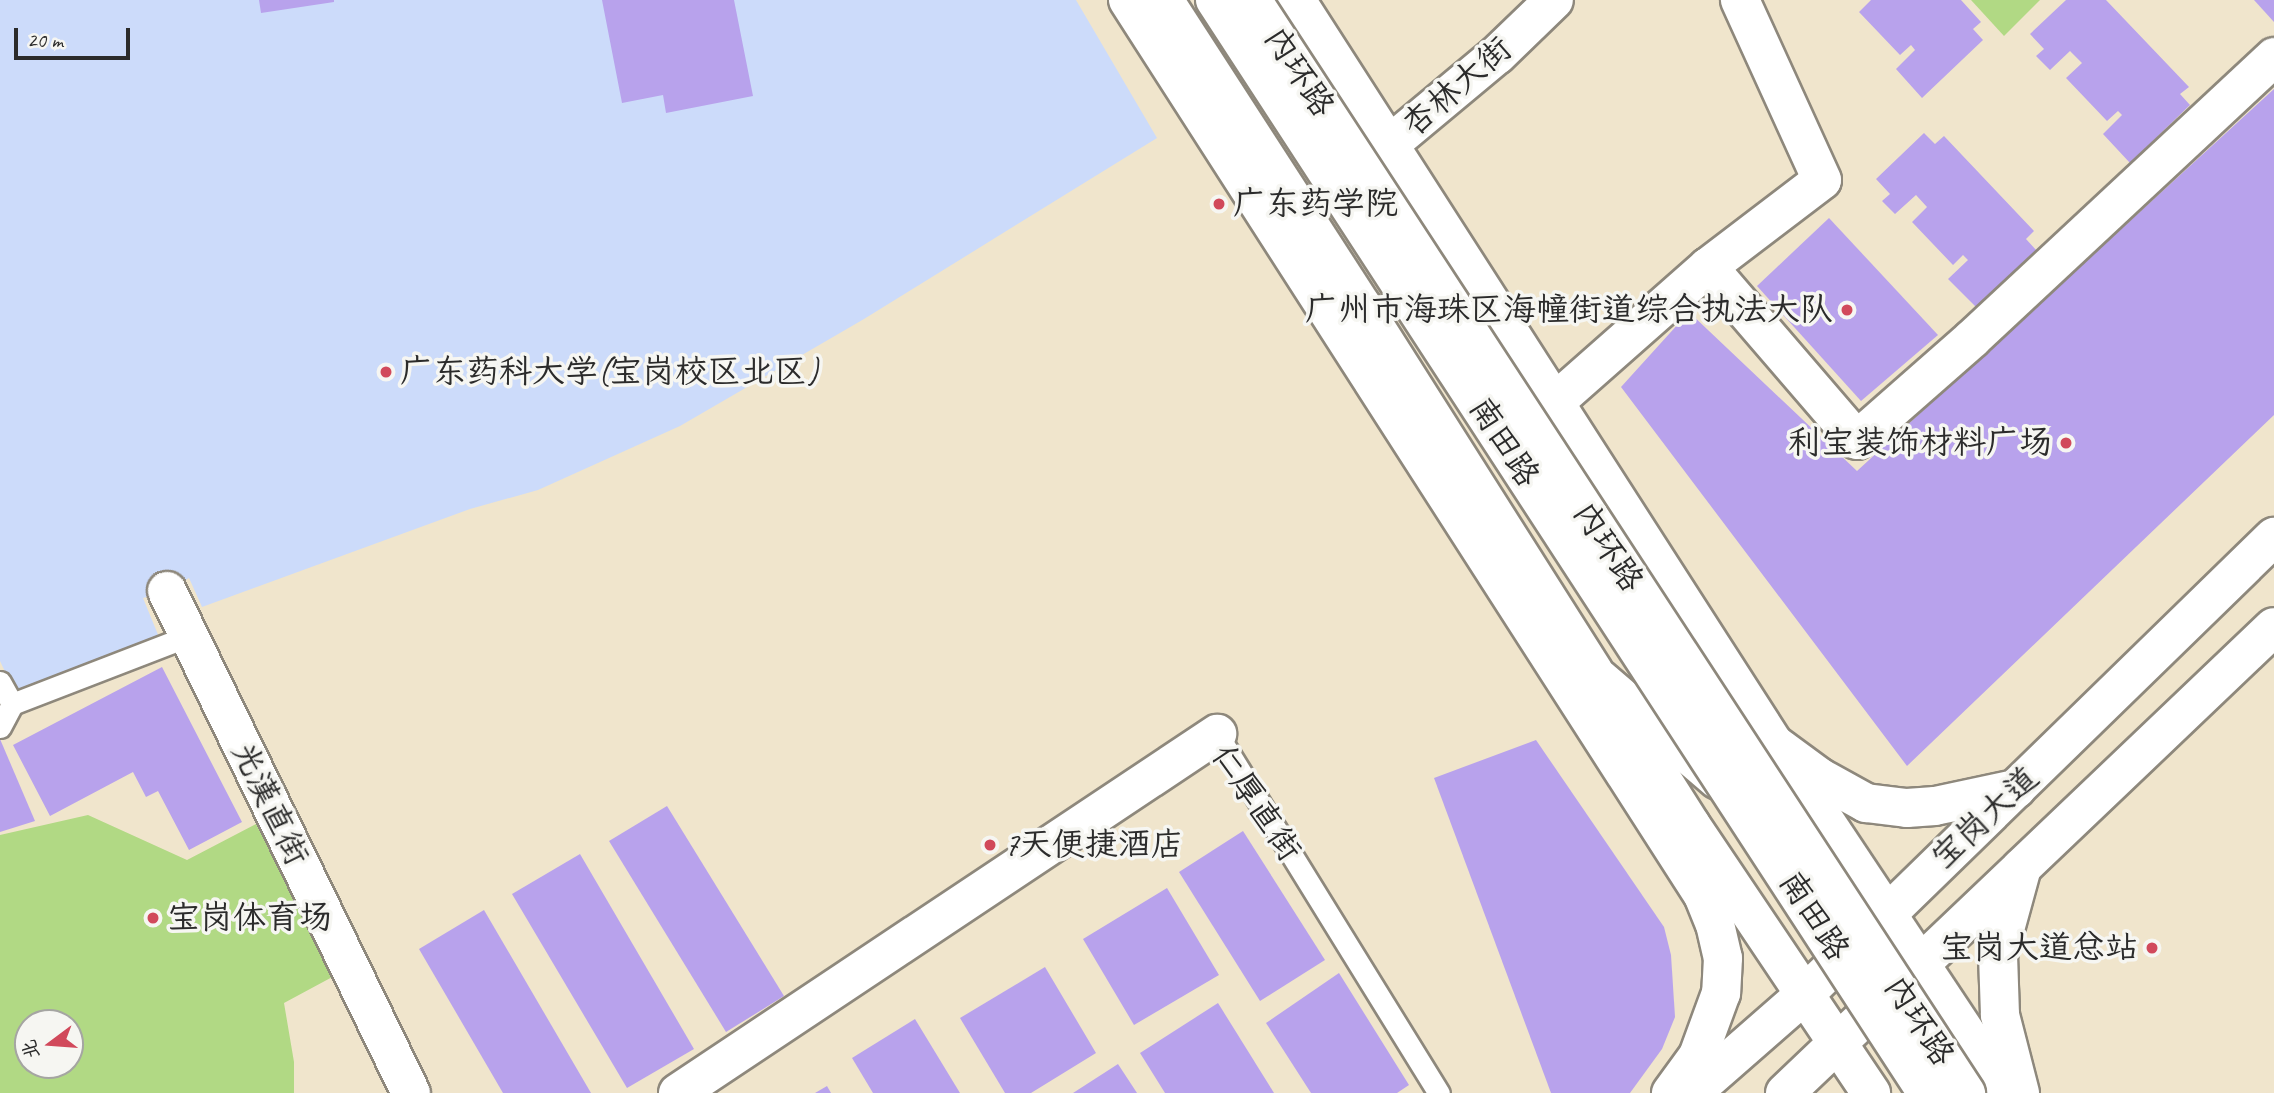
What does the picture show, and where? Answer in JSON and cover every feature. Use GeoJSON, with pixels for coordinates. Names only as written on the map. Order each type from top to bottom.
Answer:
{"type":"FeatureCollection","features":[{"type":"Feature","properties":{"kind":"main road"},"geometry":{"type":"LineString","coordinates":[[1128,0],[1703,895],[1716,923],[1723,958],[1721,993],[1698,1056],[1671,1093]]}},
{"type":"Feature","properties":{"kind":"main road"},"geometry":{"type":"LineString","coordinates":[[1164,0],[1362,306],[1691,825],[1871,1093]]}},
{"type":"Feature","properties":{"kind":"main road","name":"南田路"},"geometry":{"type":"LineString","coordinates":[[1216,0],[1928,1093]]}},
{"type":"Feature","properties":{"kind":"main road","name":"内环路"},"geometry":{"type":"LineString","coordinates":[[1216,0],[1928,1093]]}},
{"type":"Feature","properties":{"kind":"main road","name":"内环路"},"geometry":{"type":"LineString","coordinates":[[1252,0],[1966,1093]]}},
{"type":"Feature","properties":{"kind":"main road","name":"南田路"},"geometry":{"type":"LineString","coordinates":[[1296,0],[1774,744],[2006,1093]]}},
{"type":"Feature","properties":{"kind":"main road","name":"杏林大街"},"geometry":{"type":"LineString","coordinates":[[1390,144],[1497,55],[1554,0]]}},
{"type":"Feature","properties":{"kind":"main road"},"geometry":{"type":"LineString","coordinates":[[1555,402],[1708,267],[1822,180],[1740,0]]}},
{"type":"Feature","properties":{"kind":"main road"},"geometry":{"type":"LineString","coordinates":[[1708,267],[1857,440],[1973,338],[2274,57]]}},
{"type":"Feature","properties":{"kind":"main road","name":"宝岗大道"},"geometry":{"type":"LineString","coordinates":[[1692,1093],[1805,994],[2274,537]]}},
{"type":"Feature","properties":{"kind":"main road","name":"光漢直街"},"geometry":{"type":"LineString","coordinates":[[167,591],[411,1093]]}},
{"type":"Feature","properties":{"kind":"main road","name":"宝岗大道"},"geometry":{"type":"LineString","coordinates":[[1785,1093],[1875,1009],[2023,863],[2274,627]]}},
{"type":"Feature","properties":{"kind":"main road"},"geometry":{"type":"LineString","coordinates":[[1600,679],[1668,841]]}},
{"type":"Feature","properties":{"kind":"main road"},"geometry":{"type":"LineString","coordinates":[[1600,679],[1733,793]]}},
{"type":"Feature","properties":{"kind":"main road","name":"仁厚直街"},"geometry":{"type":"LineString","coordinates":[[678,1093],[1217,734]]}},
{"type":"Feature","properties":{"kind":"main road"},"geometry":{"type":"LineString","coordinates":[[1774,744],[1819,777],[1866,803],[1907,808],[1934,806],[2018,788]]}},
{"type":"Feature","properties":{"kind":"main road"},"geometry":{"type":"LineString","coordinates":[[2020,1093],[2000,1015],[1998,955],[2023,863]]}},
{"type":"Feature","properties":{"kind":"lane"},"geometry":{"type":"LineString","coordinates":[[0,727],[12,704],[188,636]]}},
{"type":"Feature","properties":{"kind":"lane"},"geometry":{"type":"LineString","coordinates":[[0,682],[12,704]]}},
{"type":"Feature","properties":{"kind":"lane","name":"仁厚直街"},"geometry":{"type":"LineString","coordinates":[[1217,734],[1439,1093]]}},
{"type":"Feature","properties":{"kind":"shaded area","name":"广东药科大学(宝岗校区北区)"},"geometry":{"type":"Polygon","coordinates":[[[0,0],[1076,0],[1157,138],[864,319],[680,426],[538,490],[470,509],[202,607],[189,578],[167,591],[143,598],[159,637],[15,693],[0,661],[0,0]]]}},
{"type":"Feature","properties":{"kind":"green space"},"geometry":{"type":"Polygon","coordinates":[[[1971,0],[2040,0],[2004,36],[1971,0]]]}},
{"type":"Feature","properties":{"kind":"green space","name":"宝岗体育场"},"geometry":{"type":"Polygon","coordinates":[[[88,815],[187,860],[256,824],[336,975],[284,1003],[294,1062],[294,1093],[0,1093],[0,835],[88,815]]]}},
{"type":"Feature","properties":{"kind":"building"},"geometry":{"type":"Polygon","coordinates":[[[259,0],[334,0],[334,2],[261,13],[259,0]]]}},
{"type":"Feature","properties":{"kind":"building"},"geometry":{"type":"Polygon","coordinates":[[[602,0],[734,0],[753,96],[666,113],[663,95],[622,103],[602,0]]]}},
{"type":"Feature","properties":{"kind":"building"},"geometry":{"type":"Polygon","coordinates":[[[1871,0],[1961,0],[1981,22],[1973,29],[1983,40],[1922,98],[1896,69],[1915,50],[1911,45],[1900,55],[1859,12],[1871,0]]]}},
{"type":"Feature","properties":{"kind":"building"},"geometry":{"type":"Polygon","coordinates":[[[2066,0],[2106,0],[2189,87],[2180,94],[2190,105],[2130,163],[2103,134],[2122,115],[2118,111],[2107,121],[2066,78],[2082,63],[2070,51],[2050,70],[2036,56],[2044,49],[2030,34],[2066,0]]]}},
{"type":"Feature","properties":{"kind":"building"},"geometry":{"type":"Polygon","coordinates":[[[2254,0],[2274,0],[2274,22],[2254,0]]]}},
{"type":"Feature","properties":{"kind":"building","name":"利宝装饰材料广场"},"geometry":{"type":"Polygon","coordinates":[[[2274,89],[2274,415],[1907,766],[1621,387],[1689,312],[1857,471],[2274,89]]]}},
{"type":"Feature","properties":{"kind":"building"},"geometry":{"type":"Polygon","coordinates":[[[1924,133],[1935,144],[1944,136],[2034,231],[2026,239],[2036,250],[1976,307],[1948,279],[1968,260],[1963,255],[1953,265],[1912,222],[1927,207],[1916,195],[1895,214],[1882,201],[1890,194],[1876,179],[1924,133]]]}},
{"type":"Feature","properties":{"kind":"building","name":"广州市海珠区海幢街道综合执法大队"},"geometry":{"type":"Polygon","coordinates":[[[1829,218],[1938,335],[1861,401],[1757,286],[1829,218]]]}},
{"type":"Feature","properties":{"kind":"building"},"geometry":{"type":"Polygon","coordinates":[[[162,667],[242,822],[189,850],[158,791],[146,797],[133,772],[50,816],[13,745],[162,667]]]}},
{"type":"Feature","properties":{"kind":"building"},"geometry":{"type":"Polygon","coordinates":[[[0,739],[35,821],[0,832],[0,739]]]}},
{"type":"Feature","properties":{"kind":"building"},"geometry":{"type":"Polygon","coordinates":[[[1536,740],[1664,927],[1671,955],[1675,1017],[1662,1049],[1630,1093],[1551,1093],[1434,778],[1536,740]]]}},
{"type":"Feature","properties":{"kind":"building"},"geometry":{"type":"Polygon","coordinates":[[[667,806],[784,996],[726,1032],[609,841],[667,806]]]}},
{"type":"Feature","properties":{"kind":"building"},"geometry":{"type":"Polygon","coordinates":[[[1243,831],[1325,960],[1260,1001],[1179,872],[1243,831]]]}},
{"type":"Feature","properties":{"kind":"building"},"geometry":{"type":"Polygon","coordinates":[[[580,854],[694,1049],[627,1088],[512,894],[580,854]]]}},
{"type":"Feature","properties":{"kind":"building"},"geometry":{"type":"Polygon","coordinates":[[[1167,888],[1219,975],[1134,1025],[1083,939],[1167,888]]]}},
{"type":"Feature","properties":{"kind":"building"},"geometry":{"type":"Polygon","coordinates":[[[484,910],[591,1093],[503,1093],[419,949],[484,910]]]}},
{"type":"Feature","properties":{"kind":"building"},"geometry":{"type":"Polygon","coordinates":[[[1045,967],[1096,1053],[1031,1093],[1005,1093],[960,1018],[1045,967]]]}},
{"type":"Feature","properties":{"kind":"building"},"geometry":{"type":"Polygon","coordinates":[[[1339,973],[1409,1085],[1397,1093],[1311,1093],[1266,1023],[1339,973]]]}},
{"type":"Feature","properties":{"kind":"building"},"geometry":{"type":"Polygon","coordinates":[[[1218,1003],[1274,1093],[1165,1093],[1140,1053],[1218,1003]]]}},
{"type":"Feature","properties":{"kind":"building"},"geometry":{"type":"Polygon","coordinates":[[[915,1019],[960,1093],[873,1093],[852,1058],[915,1019]]]}},
{"type":"Feature","properties":{"kind":"building"},"geometry":{"type":"Polygon","coordinates":[[[1118,1064],[1137,1093],[1073,1093],[1118,1064]]]}},
{"type":"Feature","properties":{"kind":"building"},"geometry":{"type":"Polygon","coordinates":[[[827,1086],[831,1093],[815,1093],[827,1086]]]}},
{"type":"Feature","properties":{"kind":"place","name":"广东药学院"},"geometry":{"type":"Point","coordinates":[1219,204]}},
{"type":"Feature","properties":{"kind":"place","name":"广州市海珠区海幢街道综合执法大队"},"geometry":{"type":"Point","coordinates":[1847,310]}},
{"type":"Feature","properties":{"kind":"place","name":"广东药科大学(宝岗校区北区)"},"geometry":{"type":"Point","coordinates":[386,372]}},
{"type":"Feature","properties":{"kind":"place","name":"利宝装饰材料广场"},"geometry":{"type":"Point","coordinates":[2066,443]}},
{"type":"Feature","properties":{"kind":"place","name":"7天便捷酒店"},"geometry":{"type":"Point","coordinates":[990,845]}},
{"type":"Feature","properties":{"kind":"place","name":"宝岗体育场"},"geometry":{"type":"Point","coordinates":[153,918]}},
{"type":"Feature","properties":{"kind":"place","name":"宝岗大道总站"},"geometry":{"type":"Point","coordinates":[2152,948]}}]}
